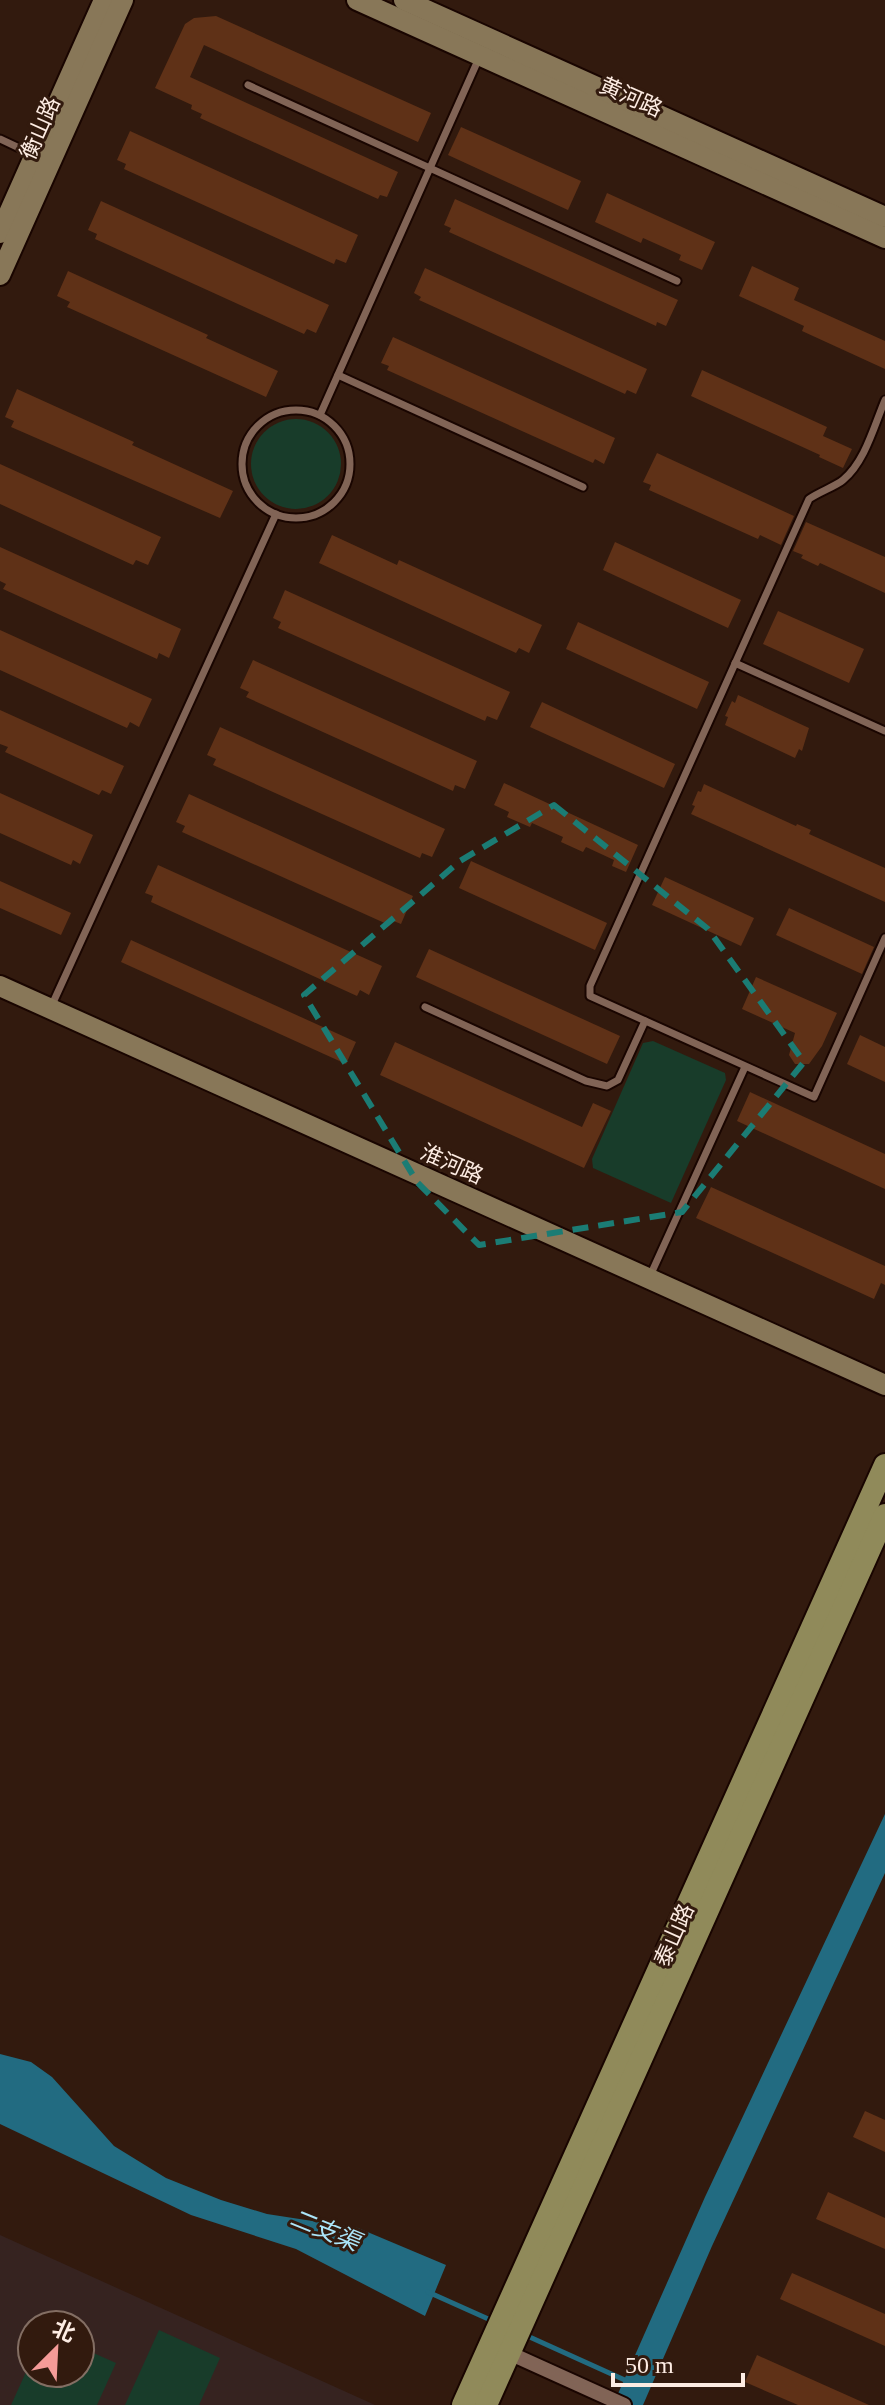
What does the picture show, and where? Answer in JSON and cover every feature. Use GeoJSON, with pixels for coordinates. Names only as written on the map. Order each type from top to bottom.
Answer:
{"type":"FeatureCollection","features":[{"type":"Feature","properties":{"kind":"main road","name":"泰山路"},"geometry":{"type":"LineString","coordinates":[[486,2405],[509,2353],[536,2268],[885,1465]]}},
{"type":"Feature","properties":{"kind":"main road","name":"泰山路"},"geometry":{"type":"LineString","coordinates":[[463,2405],[536,2268],[885,1515]]}},
{"type":"Feature","properties":{"kind":"street","name":"衡山路"},"geometry":{"type":"LineString","coordinates":[[0,233],[104,0]]}},
{"type":"Feature","properties":{"kind":"street","name":"衡山路"},"geometry":{"type":"LineString","coordinates":[[0,275],[123,0]]}},
{"type":"Feature","properties":{"kind":"street","name":"黄河路"},"geometry":{"type":"LineString","coordinates":[[357,0],[885,238]]}},
{"type":"Feature","properties":{"kind":"street","name":"黄河路"},"geometry":{"type":"LineString","coordinates":[[404,0],[885,217]]}},
{"type":"Feature","properties":{"kind":"street","name":"淮河路"},"geometry":{"type":"LineString","coordinates":[[0,986],[885,1385]]}},
{"type":"Feature","properties":{"kind":"street"},"geometry":{"type":"LineString","coordinates":[[509,2353],[624,2405]]}},
{"type":"Feature","properties":{"kind":"lane"},"geometry":{"type":"LineString","coordinates":[[320,415],[480,56]]}},
{"type":"Feature","properties":{"kind":"lane"},"geometry":{"type":"LineString","coordinates":[[248,85],[677,281]]}},
{"type":"Feature","properties":{"kind":"lane"},"geometry":{"type":"LineString","coordinates":[[0,139],[35,155]]}},
{"type":"Feature","properties":{"kind":"lane"},"geometry":{"type":"LineString","coordinates":[[338,375],[583,487]]}},
{"type":"Feature","properties":{"kind":"lane"},"geometry":{"type":"LineString","coordinates":[[885,400],[857,464],[841,482],[809,499],[590,986],[590,996],[814,1097],[885,938]]}},
{"type":"Feature","properties":{"kind":"lane"},"geometry":{"type":"LineString","coordinates":[[299,409],[320,415],[338,429],[349,450],[350,474],[346,485],[332,505],[322,512],[297,518],[276,514],[261,505],[245,485],[241,459],[244,446],[257,425],[276,413],[299,409]]}},
{"type":"Feature","properties":{"kind":"lane"},"geometry":{"type":"LineString","coordinates":[[50,1009],[276,514]]}},
{"type":"Feature","properties":{"kind":"lane"},"geometry":{"type":"LineString","coordinates":[[735,663],[885,731]]}},
{"type":"Feature","properties":{"kind":"lane"},"geometry":{"type":"LineString","coordinates":[[425,1007],[586,1081],[607,1086],[618,1080],[645,1021]]}},
{"type":"Feature","properties":{"kind":"lane"},"geometry":{"type":"LineString","coordinates":[[649,1279],[745,1067]]}},
{"type":"Feature","properties":{"kind":"highlighted area"},"geometry":{"type":"Polygon","coordinates":[[[554,805],[708,929],[804,1062],[682,1212],[479,1245],[417,1182],[304,995],[460,861],[554,805]]]}},
{"type":"Feature","properties":{"kind":"shaded area"},"geometry":{"type":"Polygon","coordinates":[[[0,2235],[375,2405],[0,2405],[0,2235]]]}},
{"type":"Feature","properties":{"kind":"green space"},"geometry":{"type":"Polygon","coordinates":[[[296,419],[313,423],[328,432],[337,447],[341,464],[337,481],[328,496],[313,505],[296,509],[279,505],[264,496],[255,481],[251,464],[255,447],[264,432],[279,423],[296,419]]]}},
{"type":"Feature","properties":{"kind":"green space"},"geometry":{"type":"Polygon","coordinates":[[[653,1041],[725,1073],[726,1080],[671,1203],[593,1168],[592,1159],[643,1043],[653,1041]]]}},
{"type":"Feature","properties":{"kind":"green space"},"geometry":{"type":"Polygon","coordinates":[[[159,2330],[220,2358],[199,2405],[125,2405],[159,2330]]]}},
{"type":"Feature","properties":{"kind":"green space"},"geometry":{"type":"Polygon","coordinates":[[[96,2354],[116,2363],[97,2405],[11,2405],[18,2389],[96,2389],[96,2354]]]}},
{"type":"Feature","properties":{"kind":"water"},"geometry":{"type":"Polygon","coordinates":[[[885,1814],[885,1873],[712,2246],[643,2405],[613,2405],[705,2197],[885,1814]]]}},
{"type":"Feature","properties":{"kind":"water"},"geometry":{"type":"Polygon","coordinates":[[[0,2054],[31,2062],[52,2077],[114,2146],[166,2178],[267,2214],[358,2228],[446,2265],[425,2316],[296,2249],[191,2215],[0,2124],[0,2054]]]}},
{"type":"Feature","properties":{"kind":"building"},"geometry":{"type":"Polygon","coordinates":[[[216,16],[431,113],[418,142],[204,45],[190,77],[398,172],[387,197],[380,195],[378,199],[200,118],[202,114],[191,109],[192,105],[155,88],[185,24],[194,18],[216,16]]]}},
{"type":"Feature","properties":{"kind":"building"},"geometry":{"type":"Polygon","coordinates":[[[461,127],[581,181],[568,210],[448,155],[461,127]]]}},
{"type":"Feature","properties":{"kind":"building"},"geometry":{"type":"Polygon","coordinates":[[[130,131],[358,235],[346,263],[336,259],[334,264],[124,169],[126,164],[117,160],[130,131]]]}},
{"type":"Feature","properties":{"kind":"building"},"geometry":{"type":"Polygon","coordinates":[[[607,193],[715,242],[702,270],[679,260],[681,255],[643,238],[641,243],[595,222],[607,193]]]}},
{"type":"Feature","properties":{"kind":"building"},"geometry":{"type":"Polygon","coordinates":[[[455,199],[678,300],[666,326],[657,322],[656,326],[449,232],[451,228],[444,225],[455,199]]]}},
{"type":"Feature","properties":{"kind":"building"},"geometry":{"type":"Polygon","coordinates":[[[101,201],[329,305],[316,333],[307,329],[304,334],[95,239],[97,234],[88,230],[101,201]]]}},
{"type":"Feature","properties":{"kind":"building"},"geometry":{"type":"Polygon","coordinates":[[[752,266],[799,288],[794,300],[885,341],[885,369],[802,331],[804,326],[739,296],[752,266]]]}},
{"type":"Feature","properties":{"kind":"building"},"geometry":{"type":"Polygon","coordinates":[[[425,268],[647,369],[636,394],[627,390],[625,394],[419,300],[421,297],[414,293],[425,268]]]}},
{"type":"Feature","properties":{"kind":"building"},"geometry":{"type":"Polygon","coordinates":[[[68,271],[208,335],[206,338],[278,371],[266,397],[67,307],[70,302],[57,296],[68,271]]]}},
{"type":"Feature","properties":{"kind":"building"},"geometry":{"type":"Polygon","coordinates":[[[393,337],[615,438],[604,464],[595,459],[593,463],[387,370],[389,366],[381,363],[393,337]]]}},
{"type":"Feature","properties":{"kind":"building"},"geometry":{"type":"Polygon","coordinates":[[[702,370],[827,427],[823,436],[852,449],[843,468],[691,396],[702,370]]]}},
{"type":"Feature","properties":{"kind":"building"},"geometry":{"type":"Polygon","coordinates":[[[17,389],[233,491],[220,518],[11,427],[14,421],[5,417],[17,389]]]}},
{"type":"Feature","properties":{"kind":"building"},"geometry":{"type":"Polygon","coordinates":[[[657,453],[794,516],[781,545],[760,535],[758,539],[649,490],[651,485],[643,482],[657,453]]]}},
{"type":"Feature","properties":{"kind":"building"},"geometry":{"type":"Polygon","coordinates":[[[0,464],[161,537],[148,565],[136,560],[133,565],[0,504],[0,464]]]}},
{"type":"Feature","properties":{"kind":"building"},"geometry":{"type":"Polygon","coordinates":[[[806,522],[885,557],[885,593],[820,563],[818,566],[793,551],[806,522]]]}},
{"type":"Feature","properties":{"kind":"building"},"geometry":{"type":"Polygon","coordinates":[[[332,535],[397,565],[399,560],[542,625],[529,653],[519,648],[516,653],[319,563],[332,535]]]}},
{"type":"Feature","properties":{"kind":"building"},"geometry":{"type":"Polygon","coordinates":[[[615,542],[741,600],[728,628],[603,570],[615,542]]]}},
{"type":"Feature","properties":{"kind":"building"},"geometry":{"type":"Polygon","coordinates":[[[0,547],[181,629],[169,658],[159,653],[157,659],[3,589],[6,584],[0,581],[0,547]]]}},
{"type":"Feature","properties":{"kind":"building"},"geometry":{"type":"Polygon","coordinates":[[[285,590],[510,692],[497,720],[487,716],[485,721],[278,628],[281,622],[273,618],[285,590]]]}},
{"type":"Feature","properties":{"kind":"building"},"geometry":{"type":"Polygon","coordinates":[[[778,611],[864,649],[849,683],[763,644],[778,611]]]}},
{"type":"Feature","properties":{"kind":"building"},"geometry":{"type":"Polygon","coordinates":[[[578,622],[709,682],[697,709],[566,649],[578,622]]]}},
{"type":"Feature","properties":{"kind":"building"},"geometry":{"type":"Polygon","coordinates":[[[0,630],[152,699],[139,727],[130,722],[127,728],[0,670],[0,630]]]}},
{"type":"Feature","properties":{"kind":"building"},"geometry":{"type":"Polygon","coordinates":[[[253,660],[477,761],[465,789],[455,785],[453,791],[246,697],[249,692],[240,688],[253,660]]]}},
{"type":"Feature","properties":{"kind":"building"},"geometry":{"type":"Polygon","coordinates":[[[738,695],[809,728],[802,751],[799,749],[795,758],[725,725],[728,717],[725,716],[738,695]]]}},
{"type":"Feature","properties":{"kind":"building"},"geometry":{"type":"Polygon","coordinates":[[[542,702],[675,764],[664,788],[530,727],[542,702]]]}},
{"type":"Feature","properties":{"kind":"building"},"geometry":{"type":"Polygon","coordinates":[[[0,710],[124,766],[111,794],[102,790],[99,795],[5,752],[8,747],[0,744],[0,710]]]}},
{"type":"Feature","properties":{"kind":"building"},"geometry":{"type":"Polygon","coordinates":[[[220,727],[445,829],[432,857],[422,853],[420,858],[213,765],[216,759],[207,755],[220,727]]]}},
{"type":"Feature","properties":{"kind":"building"},"geometry":{"type":"Polygon","coordinates":[[[504,783],[638,845],[626,872],[612,866],[614,860],[586,847],[583,852],[561,842],[563,837],[532,823],[530,827],[507,817],[509,812],[494,805],[504,783]]]}},
{"type":"Feature","properties":{"kind":"building"},"geometry":{"type":"Polygon","coordinates":[[[704,784],[811,830],[809,834],[885,868],[885,902],[691,814],[698,791],[701,792],[704,784]]]}},
{"type":"Feature","properties":{"kind":"building"},"geometry":{"type":"Polygon","coordinates":[[[0,793],[93,835],[80,864],[73,860],[71,865],[0,833],[0,793]]]}},
{"type":"Feature","properties":{"kind":"building"},"geometry":{"type":"Polygon","coordinates":[[[189,794],[413,896],[401,924],[391,920],[389,925],[182,832],[185,826],[176,822],[189,794]]]}},
{"type":"Feature","properties":{"kind":"building"},"geometry":{"type":"Polygon","coordinates":[[[471,861],[607,923],[595,950],[459,888],[471,861]]]}},
{"type":"Feature","properties":{"kind":"building"},"geometry":{"type":"Polygon","coordinates":[[[158,865],[382,966],[369,995],[360,990],[357,996],[151,902],[153,896],[145,893],[158,865]]]}},
{"type":"Feature","properties":{"kind":"building"},"geometry":{"type":"Polygon","coordinates":[[[665,877],[754,918],[741,946],[652,905],[665,877]]]}},
{"type":"Feature","properties":{"kind":"building"},"geometry":{"type":"Polygon","coordinates":[[[0,881],[71,913],[61,935],[0,908],[0,881]]]}},
{"type":"Feature","properties":{"kind":"building"},"geometry":{"type":"Polygon","coordinates":[[[789,908],[874,947],[862,974],[776,935],[789,908]]]}},
{"type":"Feature","properties":{"kind":"building"},"geometry":{"type":"Polygon","coordinates":[[[131,940],[356,1042],[346,1064],[121,962],[131,940]]]}},
{"type":"Feature","properties":{"kind":"building"},"geometry":{"type":"Polygon","coordinates":[[[429,949],[620,1036],[607,1064],[416,977],[429,949]]]}},
{"type":"Feature","properties":{"kind":"building"},"geometry":{"type":"Polygon","coordinates":[[[756,977],[837,1013],[822,1046],[809,1064],[795,1064],[789,1055],[795,1033],[742,1009],[756,977]]]}},
{"type":"Feature","properties":{"kind":"building"},"geometry":{"type":"Polygon","coordinates":[[[860,1035],[885,1047],[885,1082],[847,1064],[860,1035]]]}},
{"type":"Feature","properties":{"kind":"building"},"geometry":{"type":"Polygon","coordinates":[[[395,1042],[582,1127],[593,1103],[611,1111],[584,1168],[380,1075],[395,1042]]]}},
{"type":"Feature","properties":{"kind":"building"},"geometry":{"type":"Polygon","coordinates":[[[750,1092],[885,1154],[885,1189],[737,1121],[750,1092]]]}},
{"type":"Feature","properties":{"kind":"building"},"geometry":{"type":"Polygon","coordinates":[[[711,1187],[885,1266],[885,1285],[881,1283],[874,1299],[696,1218],[711,1187]]]}},
{"type":"Feature","properties":{"kind":"building"},"geometry":{"type":"Polygon","coordinates":[[[865,2111],[885,2120],[885,2152],[853,2137],[865,2111]]]}},
{"type":"Feature","properties":{"kind":"building"},"geometry":{"type":"Polygon","coordinates":[[[828,2192],[885,2218],[885,2249],[816,2219],[828,2192]]]}},
{"type":"Feature","properties":{"kind":"building"},"geometry":{"type":"Polygon","coordinates":[[[792,2273],[885,2314],[885,2346],[780,2299],[792,2273]]]}},
{"type":"Feature","properties":{"kind":"building"},"geometry":{"type":"Polygon","coordinates":[[[757,2355],[869,2405],[798,2405],[745,2382],[757,2355]]]}},
{"type":"Feature","properties":{"kind":"waterway","name":"二支渠"},"geometry":{"type":"LineString","coordinates":[[428,2292],[495,2322]]}},
{"type":"Feature","properties":{"kind":"waterway","name":"二支渠"},"geometry":{"type":"LineString","coordinates":[[523,2334],[627,2381]]}}]}
